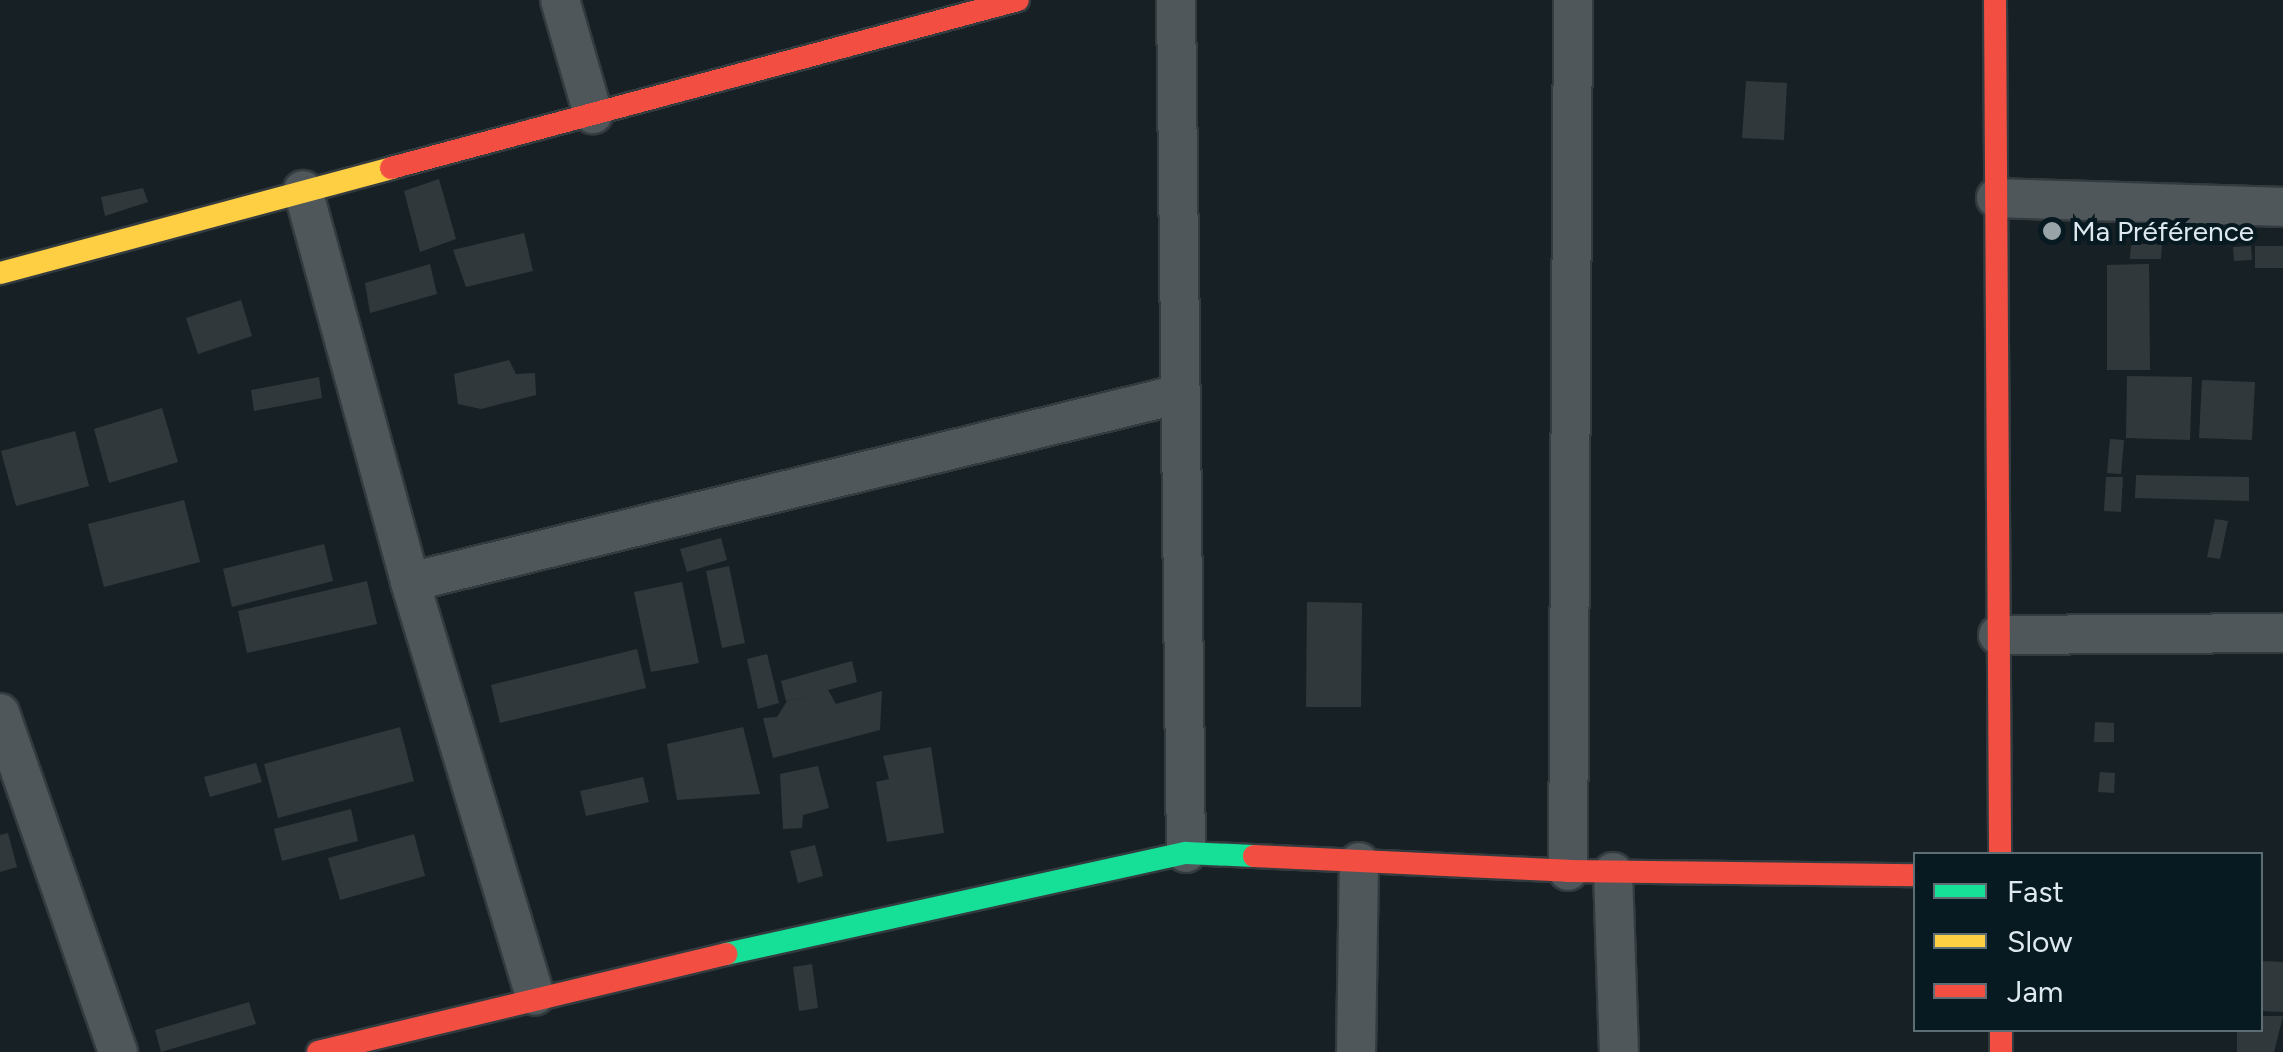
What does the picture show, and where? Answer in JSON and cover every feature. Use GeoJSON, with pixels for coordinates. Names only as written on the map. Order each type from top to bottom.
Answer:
{"type":"FeatureCollection","features":[{"type":"Feature","properties":{"kind":"street"},"geometry":{"type":"LineString","coordinates":[[560,0],[593,114]]}},
{"type":"Feature","properties":{"kind":"street"},"geometry":{"type":"LineString","coordinates":[[0,273],[1018,0]]}},
{"type":"Feature","properties":{"kind":"street"},"geometry":{"type":"LineString","coordinates":[[1176,0],[1186,853]]}},
{"type":"Feature","properties":{"kind":"street"},"geometry":{"type":"LineString","coordinates":[[1568,871],[1573,0]]}},
{"type":"Feature","properties":{"kind":"street"},"geometry":{"type":"LineString","coordinates":[[1995,0],[2000,852]]}},
{"type":"Feature","properties":{"kind":"street"},"geometry":{"type":"LineString","coordinates":[[303,190],[410,582],[535,996]]}},
{"type":"Feature","properties":{"kind":"street"},"geometry":{"type":"LineString","coordinates":[[1996,198],[2283,206]]}},
{"type":"Feature","properties":{"kind":"street"},"geometry":{"type":"LineString","coordinates":[[410,582],[1180,394]]}},
{"type":"Feature","properties":{"kind":"street"},"geometry":{"type":"LineString","coordinates":[[1998,635],[2283,634]]}},
{"type":"Feature","properties":{"kind":"street"},"geometry":{"type":"LineString","coordinates":[[0,713],[118,1052]]}},
{"type":"Feature","properties":{"kind":"street"},"geometry":{"type":"LineString","coordinates":[[318,1052],[535,996],[1186,853],[1568,871],[1913,874]]}},
{"type":"Feature","properties":{"kind":"street"},"geometry":{"type":"LineString","coordinates":[[1356,1052],[1359,862]]}},
{"type":"Feature","properties":{"kind":"street"},"geometry":{"type":"LineString","coordinates":[[1613,872],[1619,1052]]}},
{"type":"Feature","properties":{"kind":"building"},"geometry":{"type":"Polygon","coordinates":[[[1746,81],[1787,83],[1784,140],[1742,138],[1746,81]]]}},
{"type":"Feature","properties":{"kind":"building"},"geometry":{"type":"Polygon","coordinates":[[[439,179],[456,239],[420,252],[404,191],[439,179]]]}},
{"type":"Feature","properties":{"kind":"building"},"geometry":{"type":"Polygon","coordinates":[[[143,188],[148,202],[105,216],[101,197],[143,188]]]}},
{"type":"Feature","properties":{"kind":"building"},"geometry":{"type":"Polygon","coordinates":[[[524,233],[533,271],[466,287],[453,250],[524,233]]]}},
{"type":"Feature","properties":{"kind":"building"},"geometry":{"type":"Polygon","coordinates":[[[2131,244],[2162,244],[2161,259],[2130,259],[2131,244]]]}},
{"type":"Feature","properties":{"kind":"building"},"geometry":{"type":"Polygon","coordinates":[[[2251,246],[2252,260],[2234,261],[2233,247],[2251,246]]]}},
{"type":"Feature","properties":{"kind":"building"},"geometry":{"type":"Polygon","coordinates":[[[2255,246],[2283,246],[2283,268],[2255,268],[2255,246]]]}},
{"type":"Feature","properties":{"kind":"building"},"geometry":{"type":"Polygon","coordinates":[[[430,264],[437,294],[370,313],[365,283],[430,264]]]}},
{"type":"Feature","properties":{"kind":"building"},"geometry":{"type":"Polygon","coordinates":[[[2149,264],[2150,370],[2107,370],[2107,265],[2149,264]]]}},
{"type":"Feature","properties":{"kind":"building"},"geometry":{"type":"Polygon","coordinates":[[[241,300],[252,336],[198,354],[186,318],[241,300]]]}},
{"type":"Feature","properties":{"kind":"building"},"geometry":{"type":"Polygon","coordinates":[[[509,360],[516,374],[535,373],[536,395],[481,409],[458,404],[454,374],[509,360]]]}},
{"type":"Feature","properties":{"kind":"building"},"geometry":{"type":"Polygon","coordinates":[[[2127,376],[2192,377],[2190,440],[2126,438],[2127,376]]]}},
{"type":"Feature","properties":{"kind":"building"},"geometry":{"type":"Polygon","coordinates":[[[319,377],[322,398],[254,411],[251,390],[319,377]]]}},
{"type":"Feature","properties":{"kind":"building"},"geometry":{"type":"Polygon","coordinates":[[[2202,380],[2255,382],[2252,440],[2199,438],[2202,380]]]}},
{"type":"Feature","properties":{"kind":"building"},"geometry":{"type":"Polygon","coordinates":[[[162,408],[178,462],[109,483],[94,429],[162,408]]]}},
{"type":"Feature","properties":{"kind":"building"},"geometry":{"type":"Polygon","coordinates":[[[75,431],[89,486],[16,506],[1,451],[75,431]]]}},
{"type":"Feature","properties":{"kind":"building"},"geometry":{"type":"Polygon","coordinates":[[[2110,439],[2124,440],[2121,474],[2107,473],[2110,439]]]}},
{"type":"Feature","properties":{"kind":"building"},"geometry":{"type":"Polygon","coordinates":[[[2136,475],[2249,477],[2249,501],[2135,498],[2136,475]]]}},
{"type":"Feature","properties":{"kind":"building"},"geometry":{"type":"Polygon","coordinates":[[[2106,477],[2123,477],[2121,512],[2104,511],[2106,477]]]}},
{"type":"Feature","properties":{"kind":"building"},"geometry":{"type":"Polygon","coordinates":[[[184,500],[200,562],[104,587],[88,524],[184,500]]]}},
{"type":"Feature","properties":{"kind":"building"},"geometry":{"type":"Polygon","coordinates":[[[2215,519],[2228,521],[2220,559],[2207,557],[2215,519]]]}},
{"type":"Feature","properties":{"kind":"building"},"geometry":{"type":"Polygon","coordinates":[[[721,538],[727,560],[687,572],[680,549],[721,538]]]}},
{"type":"Feature","properties":{"kind":"building"},"geometry":{"type":"Polygon","coordinates":[[[324,544],[333,581],[232,607],[223,569],[324,544]]]}},
{"type":"Feature","properties":{"kind":"building"},"geometry":{"type":"Polygon","coordinates":[[[729,566],[745,643],[722,648],[706,571],[729,566]]]}},
{"type":"Feature","properties":{"kind":"building"},"geometry":{"type":"Polygon","coordinates":[[[367,581],[377,624],[247,653],[238,611],[367,581]]]}},
{"type":"Feature","properties":{"kind":"building"},"geometry":{"type":"Polygon","coordinates":[[[682,582],[699,663],[651,672],[634,592],[682,582]]]}},
{"type":"Feature","properties":{"kind":"building"},"geometry":{"type":"Polygon","coordinates":[[[1307,602],[1362,603],[1361,707],[1306,707],[1307,602]]]}},
{"type":"Feature","properties":{"kind":"building"},"geometry":{"type":"Polygon","coordinates":[[[637,649],[646,688],[500,723],[491,685],[637,649]]]}},
{"type":"Feature","properties":{"kind":"building"},"geometry":{"type":"Polygon","coordinates":[[[767,654],[779,703],[758,709],[747,659],[767,654]]]}},
{"type":"Feature","properties":{"kind":"building"},"geometry":{"type":"Polygon","coordinates":[[[852,661],[857,682],[828,690],[836,704],[882,691],[880,730],[773,758],[763,718],[777,717],[787,701],[818,694],[786,701],[781,681],[852,661]]]}},
{"type":"Feature","properties":{"kind":"building"},"geometry":{"type":"Polygon","coordinates":[[[2095,722],[2114,723],[2114,742],[2094,742],[2095,722]]]}},
{"type":"Feature","properties":{"kind":"building"},"geometry":{"type":"Polygon","coordinates":[[[400,727],[414,781],[278,818],[264,764],[400,727]]]}},
{"type":"Feature","properties":{"kind":"building"},"geometry":{"type":"Polygon","coordinates":[[[743,727],[760,794],[677,800],[667,744],[743,727]]]}},
{"type":"Feature","properties":{"kind":"building"},"geometry":{"type":"Polygon","coordinates":[[[931,747],[944,833],[887,842],[876,782],[889,779],[883,756],[931,747]]]}},
{"type":"Feature","properties":{"kind":"building"},"geometry":{"type":"Polygon","coordinates":[[[256,763],[262,782],[210,797],[204,777],[256,763]]]}},
{"type":"Feature","properties":{"kind":"building"},"geometry":{"type":"Polygon","coordinates":[[[818,766],[829,808],[803,815],[802,828],[783,829],[780,774],[818,766]]]}},
{"type":"Feature","properties":{"kind":"building"},"geometry":{"type":"Polygon","coordinates":[[[2100,772],[2115,773],[2114,793],[2098,792],[2100,772]]]}},
{"type":"Feature","properties":{"kind":"building"},"geometry":{"type":"Polygon","coordinates":[[[643,777],[649,802],[586,816],[580,791],[643,777]]]}},
{"type":"Feature","properties":{"kind":"building"},"geometry":{"type":"Polygon","coordinates":[[[351,809],[358,841],[282,861],[274,829],[351,809]]]}},
{"type":"Feature","properties":{"kind":"building"},"geometry":{"type":"Polygon","coordinates":[[[8,833],[17,867],[0,872],[0,835],[8,833]]]}},
{"type":"Feature","properties":{"kind":"building"},"geometry":{"type":"Polygon","coordinates":[[[414,834],[425,876],[340,900],[328,858],[414,834]]]}},
{"type":"Feature","properties":{"kind":"building"},"geometry":{"type":"Polygon","coordinates":[[[815,845],[823,876],[798,883],[790,851],[815,845]]]}},
{"type":"Feature","properties":{"kind":"building"},"geometry":{"type":"Polygon","coordinates":[[[2263,961],[2283,962],[2283,1012],[2263,1011],[2263,961]]]}},
{"type":"Feature","properties":{"kind":"building"},"geometry":{"type":"Polygon","coordinates":[[[812,964],[818,1008],[799,1011],[793,967],[812,964]]]}},
{"type":"Feature","properties":{"kind":"building"},"geometry":{"type":"Polygon","coordinates":[[[249,1002],[256,1024],[161,1052],[155,1030],[249,1002]]]}},
{"type":"Feature","properties":{"kind":"building"},"geometry":{"type":"Polygon","coordinates":[[[2263,1016],[2283,1016],[2274,1052],[2237,1052],[2237,1032],[2263,1032],[2263,1016]]]}},
{"type":"Feature","properties":{"kind":"traffic: fast"},"geometry":{"type":"LineString","coordinates":[[726,954],[1186,853],[1254,856]]}},
{"type":"Feature","properties":{"kind":"traffic: slow"},"geometry":{"type":"LineString","coordinates":[[0,273],[391,168]]}},
{"type":"Feature","properties":{"kind":"traffic: jam"},"geometry":{"type":"LineString","coordinates":[[391,168],[1018,0]]}},
{"type":"Feature","properties":{"kind":"traffic: jam"},"geometry":{"type":"LineString","coordinates":[[1995,0],[2000,852]]}},
{"type":"Feature","properties":{"kind":"traffic: jam"},"geometry":{"type":"LineString","coordinates":[[1254,856],[1568,871],[1913,875]]}},
{"type":"Feature","properties":{"kind":"traffic: jam"},"geometry":{"type":"LineString","coordinates":[[318,1052],[726,954]]}},
{"type":"Feature","properties":{"kind":"traffic: jam"},"geometry":{"type":"LineString","coordinates":[[2001,1032],[2001,1052]]}},
{"type":"Feature","properties":{"kind":"place","name":"Ma Préférence"},"geometry":{"type":"Point","coordinates":[2052,231]}}]}
